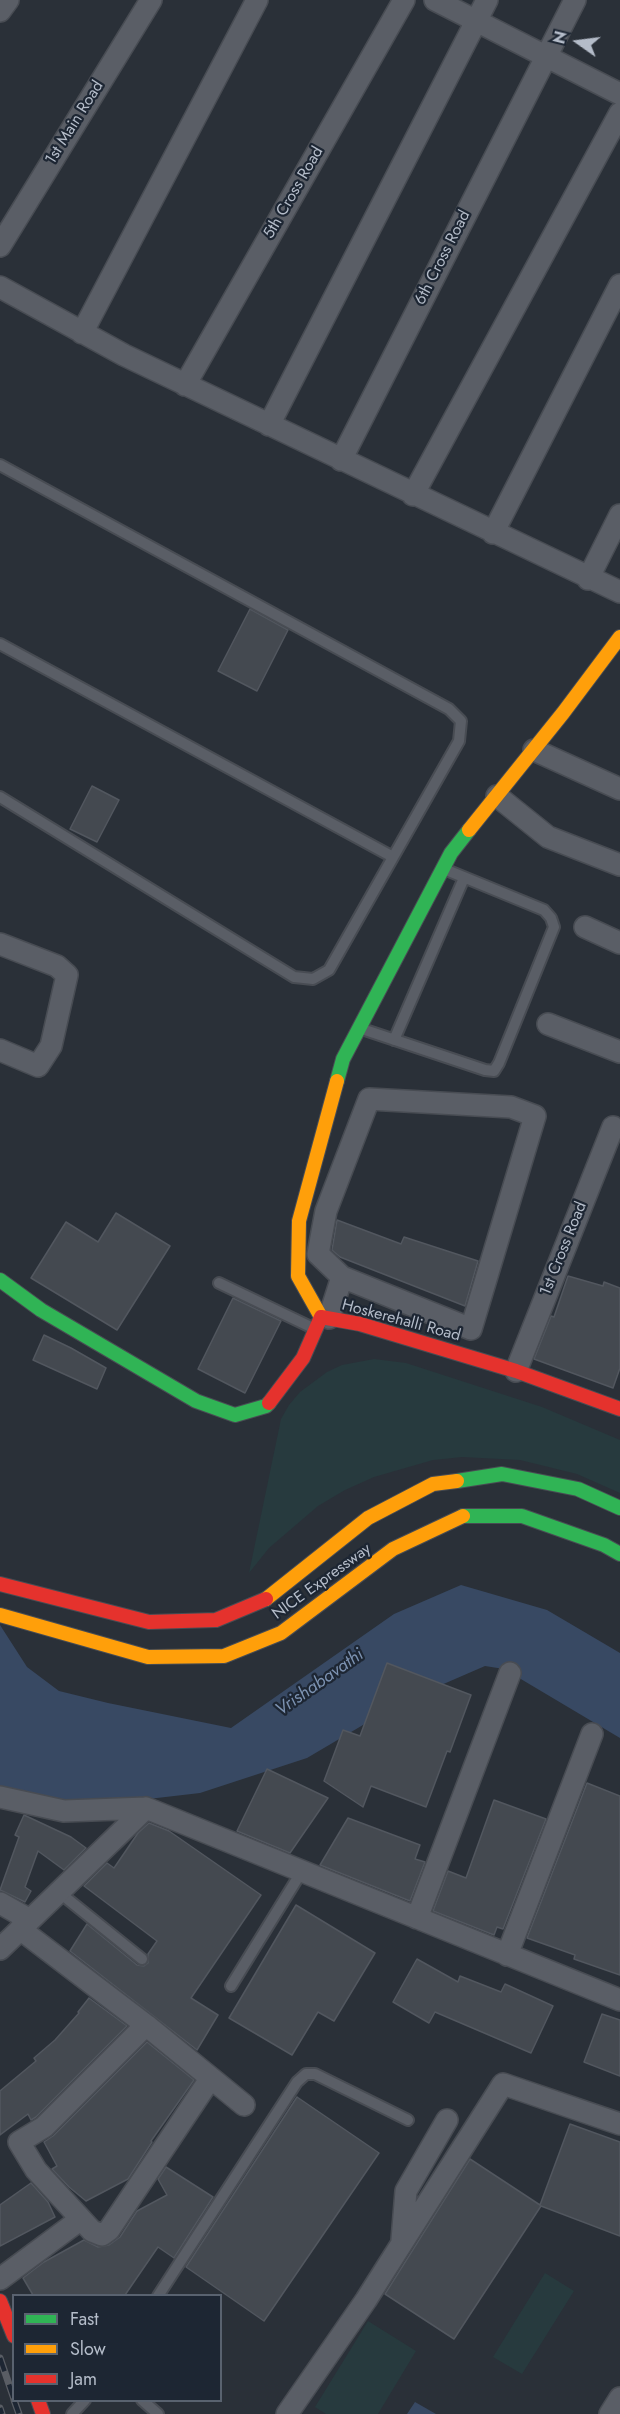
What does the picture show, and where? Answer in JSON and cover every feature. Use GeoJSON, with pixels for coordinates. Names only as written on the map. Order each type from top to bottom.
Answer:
{"type":"FeatureCollection","features":[{"type":"Feature","properties":{"kind":"main road"},"geometry":{"type":"LineString","coordinates":[[0,1280],[41,1310],[196,1401],[235,1415],[266,1406],[303,1358],[322,1322],[298,1276],[299,1221],[343,1059],[451,853],[534,750],[620,636]]}},
{"type":"Feature","properties":{"kind":"main road","name":"Hoskerehalli Road"},"geometry":{"type":"LineString","coordinates":[[322,1322],[360,1324],[516,1371],[620,1409]]}},
{"type":"Feature","properties":{"kind":"main road","name":"NICE Expressway"},"geometry":{"type":"LineString","coordinates":[[2,1584],[149,1622],[216,1620],[264,1601],[368,1518],[433,1484],[502,1474],[578,1489],[620,1508]]}},
{"type":"Feature","properties":{"kind":"main road","name":"NICE Expressway"},"geometry":{"type":"LineString","coordinates":[[2,1615],[148,1657],[224,1656],[281,1633],[393,1549],[464,1516],[522,1516],[604,1545],[620,1554]]}},
{"type":"Feature","properties":{"kind":"main road"},"geometry":{"type":"LineString","coordinates":[[0,2301],[11,2341]]}},
{"type":"Feature","properties":{"kind":"street"},"geometry":{"type":"LineString","coordinates":[[0,11],[8,0]]}},
{"type":"Feature","properties":{"kind":"street","name":"1st Main Road"},"geometry":{"type":"LineString","coordinates":[[0,246],[151,0]]}},
{"type":"Feature","properties":{"kind":"street"},"geometry":{"type":"LineString","coordinates":[[82,333],[257,0]]}},
{"type":"Feature","properties":{"kind":"street","name":"5th Cross Road"},"geometry":{"type":"LineString","coordinates":[[185,385],[404,0]]}},
{"type":"Feature","properties":{"kind":"street"},"geometry":{"type":"LineString","coordinates":[[435,0],[620,94]]}},
{"type":"Feature","properties":{"kind":"street"},"geometry":{"type":"LineString","coordinates":[[269,425],[487,0]]}},
{"type":"Feature","properties":{"kind":"street","name":"6th Cross Road"},"geometry":{"type":"LineString","coordinates":[[341,460],[575,0]]}},
{"type":"Feature","properties":{"kind":"street"},"geometry":{"type":"LineString","coordinates":[[413,495],[620,113]]}},
{"type":"Feature","properties":{"kind":"street"},"geometry":{"type":"LineString","coordinates":[[493,533],[620,285]]}},
{"type":"Feature","properties":{"kind":"street"},"geometry":{"type":"LineString","coordinates":[[0,287],[82,333],[185,385],[588,579],[620,592]]}},
{"type":"Feature","properties":{"kind":"street"},"geometry":{"type":"LineString","coordinates":[[588,579],[620,515]]}},
{"type":"Feature","properties":{"kind":"street"},"geometry":{"type":"LineString","coordinates":[[534,750],[620,789]]}},
{"type":"Feature","properties":{"kind":"street"},"geometry":{"type":"LineString","coordinates":[[497,796],[548,837],[620,865]]}},
{"type":"Feature","properties":{"kind":"street"},"geometry":{"type":"LineString","coordinates":[[585,927],[620,943]]}},
{"type":"Feature","properties":{"kind":"street"},"geometry":{"type":"LineString","coordinates":[[0,944],[57,966],[67,975],[51,1046],[38,1066],[0,1050]]}},
{"type":"Feature","properties":{"kind":"street"},"geometry":{"type":"LineString","coordinates":[[548,1024],[620,1052]]}},
{"type":"Feature","properties":{"kind":"street"},"geometry":{"type":"LineString","coordinates":[[369,1099],[512,1107],[535,1116],[471,1329],[342,1277],[318,1254],[326,1211],[369,1099]]}},
{"type":"Feature","properties":{"kind":"street","name":"1st Cross Road"},"geometry":{"type":"LineString","coordinates":[[516,1371],[613,1126]]}},
{"type":"Feature","properties":{"kind":"street"},"geometry":{"type":"LineString","coordinates":[[322,1322],[342,1277]]}},
{"type":"Feature","properties":{"kind":"street"},"geometry":{"type":"LineString","coordinates":[[417,1918],[510,1673]]}},
{"type":"Feature","properties":{"kind":"street"},"geometry":{"type":"LineString","coordinates":[[507,1954],[592,1734]]}},
{"type":"Feature","properties":{"kind":"street"},"geometry":{"type":"LineString","coordinates":[[0,1797],[64,1811],[146,1808],[620,2000]]}},
{"type":"Feature","properties":{"kind":"street"},"geometry":{"type":"LineString","coordinates":[[0,1949],[146,1808]]}},
{"type":"Feature","properties":{"kind":"street"},"geometry":{"type":"LineString","coordinates":[[0,1903],[244,2105]]}},
{"type":"Feature","properties":{"kind":"street"},"geometry":{"type":"LineString","coordinates":[[146,2025],[44,2127],[19,2142],[36,2170],[92,2231],[102,2235],[109,2230],[210,2079]]}},
{"type":"Feature","properties":{"kind":"street"},"geometry":{"type":"LineString","coordinates":[[287,2414],[401,2244],[503,2084],[620,2124]]}},
{"type":"Feature","properties":{"kind":"street"},"geometry":{"type":"LineString","coordinates":[[401,2244],[406,2191],[447,2121]]}},
{"type":"Feature","properties":{"kind":"street"},"geometry":{"type":"LineString","coordinates":[[0,2279],[81,2219]]}},
{"type":"Feature","properties":{"kind":"lane"},"geometry":{"type":"LineString","coordinates":[[0,465],[449,709],[460,721],[459,741],[329,970],[313,979],[294,977],[0,797]]}},
{"type":"Feature","properties":{"kind":"lane"},"geometry":{"type":"LineString","coordinates":[[0,644],[393,857]]}},
{"type":"Feature","properties":{"kind":"lane"},"geometry":{"type":"LineString","coordinates":[[359,1028],[485,1070],[494,1071],[499,1063],[554,927],[551,918],[544,910],[442,869]]}},
{"type":"Feature","properties":{"kind":"lane"},"geometry":{"type":"LineString","coordinates":[[394,1040],[464,878]]}},
{"type":"Feature","properties":{"kind":"lane"},"geometry":{"type":"LineString","coordinates":[[219,1283],[322,1322]]}},
{"type":"Feature","properties":{"kind":"lane"},"geometry":{"type":"LineString","coordinates":[[231,1986],[302,1871]]}},
{"type":"Feature","properties":{"kind":"lane"},"geometry":{"type":"LineString","coordinates":[[60,1893],[142,1959]]}},
{"type":"Feature","properties":{"kind":"lane"},"geometry":{"type":"LineString","coordinates":[[159,2294],[297,2082],[306,2074],[315,2074],[408,2120]]}},
{"type":"Feature","properties":{"kind":"lane"},"geometry":{"type":"LineString","coordinates":[[72,2414],[83,2402]]}},
{"type":"Feature","properties":{"kind":"lane"},"geometry":{"type":"LineString","coordinates":[[144,2402],[158,2414]]}},
{"type":"Feature","properties":{"kind":"green space"},"geometry":{"type":"Polygon","coordinates":[[[374,1359],[406,1363],[542,1407],[620,1440],[620,1493],[577,1474],[520,1460],[462,1457],[433,1460],[374,1477],[318,1506],[269,1548],[249,1573],[281,1419],[289,1405],[300,1392],[327,1372],[342,1365],[374,1359]]]}},
{"type":"Feature","properties":{"kind":"green space"},"geometry":{"type":"Polygon","coordinates":[[[545,2273],[574,2291],[522,2374],[493,2357],[545,2273]]]}},
{"type":"Feature","properties":{"kind":"green space"},"geometry":{"type":"Polygon","coordinates":[[[368,2321],[416,2351],[378,2414],[326,2414],[315,2407],[368,2321]]]}},
{"type":"Feature","properties":{"kind":"water","name":"Vrishabavathi"},"geometry":{"type":"Polygon","coordinates":[[[461,1585],[547,1610],[620,1653],[620,1738],[504,1669],[485,1666],[402,1702],[307,1758],[200,1793],[88,1806],[0,1790],[0,1625],[27,1667],[59,1691],[231,1728],[394,1614],[461,1585]]]}},
{"type":"Feature","properties":{"kind":"water"},"geometry":{"type":"Polygon","coordinates":[[[415,2402],[436,2414],[407,2414],[415,2402]]]}},
{"type":"Feature","properties":{"kind":"building"},"geometry":{"type":"Polygon","coordinates":[[[250,609],[288,630],[257,691],[218,671],[250,609]]]}},
{"type":"Feature","properties":{"kind":"building"},"geometry":{"type":"Polygon","coordinates":[[[92,786],[119,800],[97,842],[70,829],[92,786]]]}},
{"type":"Feature","properties":{"kind":"building"},"geometry":{"type":"Polygon","coordinates":[[[116,1213],[170,1246],[117,1330],[31,1278],[66,1222],[98,1242],[116,1213]]]}},
{"type":"Feature","properties":{"kind":"building"},"geometry":{"type":"Polygon","coordinates":[[[337,1220],[401,1244],[404,1237],[478,1261],[465,1306],[340,1257],[332,1250],[337,1220]]]}},
{"type":"Feature","properties":{"kind":"building"},"geometry":{"type":"Polygon","coordinates":[[[568,1276],[603,1286],[604,1282],[620,1288],[620,1368],[613,1388],[534,1359],[551,1316],[554,1317],[568,1276]]]}},
{"type":"Feature","properties":{"kind":"building"},"geometry":{"type":"Polygon","coordinates":[[[233,1298],[281,1321],[245,1393],[198,1369],[233,1298]]]}},
{"type":"Feature","properties":{"kind":"building"},"geometry":{"type":"Polygon","coordinates":[[[44,1335],[106,1368],[97,1389],[33,1360],[44,1335]]]}},
{"type":"Feature","properties":{"kind":"building"},"geometry":{"type":"Polygon","coordinates":[[[387,1663],[471,1695],[426,1807],[371,1786],[363,1807],[324,1781],[343,1730],[360,1736],[387,1663]]]}},
{"type":"Feature","properties":{"kind":"building"},"geometry":{"type":"Polygon","coordinates":[[[267,1769],[328,1798],[290,1853],[237,1831],[267,1769]]]}},
{"type":"Feature","properties":{"kind":"building"},"geometry":{"type":"Polygon","coordinates":[[[587,1783],[620,1796],[620,1975],[574,1959],[575,1955],[527,1938],[587,1783]]]}},
{"type":"Feature","properties":{"kind":"building"},"geometry":{"type":"Polygon","coordinates":[[[494,1800],[546,1819],[503,1929],[497,1927],[494,1935],[433,1911],[448,1871],[466,1878],[494,1800]]]}},
{"type":"Feature","properties":{"kind":"building"},"geometry":{"type":"Polygon","coordinates":[[[24,1815],[71,1837],[86,1848],[64,1870],[38,1851],[25,1887],[31,1891],[25,1902],[0,1890],[19,1837],[15,1835],[24,1815]]]}},
{"type":"Feature","properties":{"kind":"building"},"geometry":{"type":"Polygon","coordinates":[[[348,1818],[420,1845],[415,1859],[425,1862],[410,1901],[320,1865],[348,1818]]]}},
{"type":"Feature","properties":{"kind":"building"},"geometry":{"type":"Polygon","coordinates":[[[149,1823],[169,1831],[261,1895],[191,1998],[218,2015],[197,2050],[70,1951],[87,1924],[137,1965],[144,1966],[148,1963],[148,1954],[157,1941],[84,1886],[107,1863],[114,1868],[138,1833],[149,1823]]]}},
{"type":"Feature","properties":{"kind":"building"},"geometry":{"type":"Polygon","coordinates":[[[296,1905],[375,1953],[334,2021],[318,2012],[292,2055],[229,2018],[296,1905]]]}},
{"type":"Feature","properties":{"kind":"building"},"geometry":{"type":"Polygon","coordinates":[[[417,1959],[458,1982],[460,1976],[501,1992],[505,1984],[553,2006],[531,2053],[435,2012],[429,2023],[393,2002],[417,1959]]]}},
{"type":"Feature","properties":{"kind":"building"},"geometry":{"type":"Polygon","coordinates":[[[89,1998],[127,2026],[36,2117],[31,2120],[28,2114],[0,2135],[0,2091],[36,2061],[34,2058],[55,2040],[89,1998]]]}},
{"type":"Feature","properties":{"kind":"building"},"geometry":{"type":"Polygon","coordinates":[[[602,2014],[620,2020],[620,2076],[584,2062],[602,2014]]]}},
{"type":"Feature","properties":{"kind":"building"},"geometry":{"type":"Polygon","coordinates":[[[147,2042],[194,2080],[151,2141],[128,2179],[86,2201],[52,2169],[57,2166],[44,2142],[53,2136],[147,2042]]]}},
{"type":"Feature","properties":{"kind":"building"},"geometry":{"type":"Polygon","coordinates":[[[297,2097],[379,2153],[264,2321],[186,2267],[297,2097]]]}},
{"type":"Feature","properties":{"kind":"building"},"geometry":{"type":"Polygon","coordinates":[[[570,2124],[620,2142],[620,2236],[541,2206],[454,2339],[385,2294],[470,2159],[540,2205],[570,2124]]]}},
{"type":"Feature","properties":{"kind":"building"},"geometry":{"type":"Polygon","coordinates":[[[166,2167],[213,2197],[174,2258],[158,2247],[126,2294],[32,2294],[23,2278],[44,2262],[84,2240],[98,2247],[109,2245],[120,2237],[137,2211],[167,2195],[158,2179],[166,2167]]]}},
{"type":"Feature","properties":{"kind":"building"},"geometry":{"type":"Polygon","coordinates":[[[31,2183],[48,2202],[55,2217],[0,2246],[0,2205],[31,2183]]]}},
{"type":"Feature","properties":{"kind":"railway"},"geometry":{"type":"LineString","coordinates":[[0,2358],[12,2393]]}},
{"type":"Feature","properties":{"kind":"railway"},"geometry":{"type":"LineString","coordinates":[[15,2402],[19,2414]]}},
{"type":"Feature","properties":{"kind":"railway"},"geometry":{"type":"LineString","coordinates":[[0,2408],[2,2414]]}},
{"type":"Feature","properties":{"kind":"traffic: fast"},"geometry":{"type":"LineString","coordinates":[[337,1081],[343,1059],[451,853],[469,830]]}},
{"type":"Feature","properties":{"kind":"traffic: fast"},"geometry":{"type":"LineString","coordinates":[[0,1280],[41,1310],[196,1401],[235,1415],[266,1406],[269,1403]]}},
{"type":"Feature","properties":{"kind":"traffic: fast"},"geometry":{"type":"LineString","coordinates":[[457,1481],[502,1474],[578,1489],[620,1508]]}},
{"type":"Feature","properties":{"kind":"traffic: fast"},"geometry":{"type":"LineString","coordinates":[[463,1516],[522,1516],[604,1545],[620,1554]]}},
{"type":"Feature","properties":{"kind":"traffic: slow"},"geometry":{"type":"LineString","coordinates":[[469,830],[563,713],[620,637]]}},
{"type":"Feature","properties":{"kind":"traffic: slow"},"geometry":{"type":"LineString","coordinates":[[321,1317],[298,1276],[299,1221],[337,1081]]}},
{"type":"Feature","properties":{"kind":"traffic: slow"},"geometry":{"type":"LineString","coordinates":[[266,1599],[368,1518],[433,1484],[457,1481]]}},
{"type":"Feature","properties":{"kind":"traffic: slow"},"geometry":{"type":"LineString","coordinates":[[0,1615],[148,1657],[224,1656],[281,1633],[393,1549],[463,1516]]}},
{"type":"Feature","properties":{"kind":"traffic: jam"},"geometry":{"type":"LineString","coordinates":[[269,1403],[303,1358],[321,1317],[360,1324],[516,1371],[620,1409]]}},
{"type":"Feature","properties":{"kind":"traffic: jam"},"geometry":{"type":"LineString","coordinates":[[0,1584],[149,1622],[216,1620],[266,1599]]}},
{"type":"Feature","properties":{"kind":"traffic: jam"},"geometry":{"type":"LineString","coordinates":[[0,2301],[12,2331]]}},
{"type":"Feature","properties":{"kind":"traffic: jam"},"geometry":{"type":"LineString","coordinates":[[39,2402],[43,2414]]}}]}
